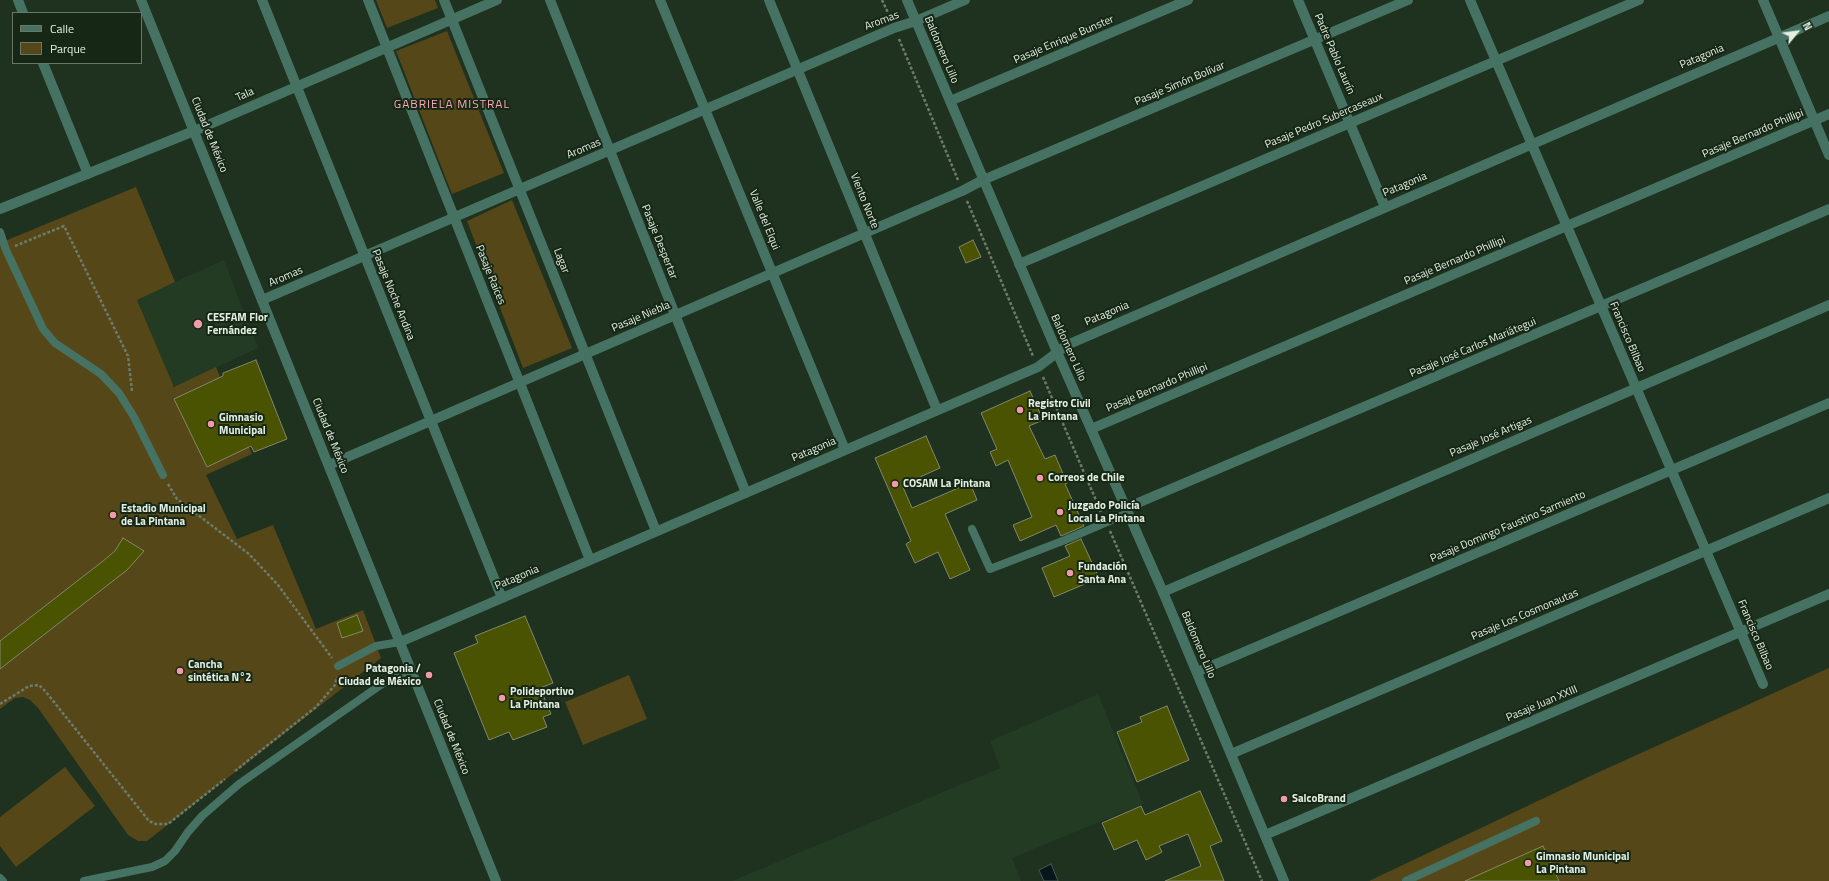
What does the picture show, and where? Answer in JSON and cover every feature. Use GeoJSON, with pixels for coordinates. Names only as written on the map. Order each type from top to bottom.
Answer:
{"type":"FeatureCollection","features":[{"type":"Feature","properties":{"kind":"street"},"geometry":{"type":"LineString","coordinates":[[18,0],[23,12]]}},
{"type":"Feature","properties":{"kind":"street","name":"Ciudad de México"},"geometry":{"type":"LineString","coordinates":[[142,0],[496,881]]}},
{"type":"Feature","properties":{"kind":"street","name":"Pasaje Noche Andina"},"geometry":{"type":"LineString","coordinates":[[262,0],[502,598]]}},
{"type":"Feature","properties":{"kind":"street","name":"Pasaje Raíces"},"geometry":{"type":"LineString","coordinates":[[368,0],[590,560]]}},
{"type":"Feature","properties":{"kind":"street","name":"Lagar"},"geometry":{"type":"LineString","coordinates":[[444,0],[656,531]]}},
{"type":"Feature","properties":{"kind":"street","name":"Tala"},"geometry":{"type":"LineString","coordinates":[[0,209],[194,131],[497,0]]}},
{"type":"Feature","properties":{"kind":"street","name":"Pasaje Despertar"},"geometry":{"type":"LineString","coordinates":[[550,0],[746,493]]}},
{"type":"Feature","properties":{"kind":"street","name":"Valle del Elqui"},"geometry":{"type":"LineString","coordinates":[[660,0],[845,450]]}},
{"type":"Feature","properties":{"kind":"street","name":"Viento Norte"},"geometry":{"type":"LineString","coordinates":[[769,0],[937,410]]}},
{"type":"Feature","properties":{"kind":"street","name":"Baldomero Lillo"},"geometry":{"type":"LineString","coordinates":[[907,0],[1057,352],[1163,592],[1284,881]]}},
{"type":"Feature","properties":{"kind":"street","name":"Aromas"},"geometry":{"type":"LineString","coordinates":[[262,300],[894,28],[916,21],[965,0]]}},
{"type":"Feature","properties":{"kind":"street","name":"Pasaje Enrique Bunster"},"geometry":{"type":"LineString","coordinates":[[950,101],[1188,0]]}},
{"type":"Feature","properties":{"kind":"street","name":"Padre Pablo Laurín"},"geometry":{"type":"LineString","coordinates":[[1298,0],[1385,206]]}},
{"type":"Feature","properties":{"kind":"street","name":"Pasaje Simón Bolívar"},"geometry":{"type":"LineString","coordinates":[[962,191],[983,180],[1408,0]]}},
{"type":"Feature","properties":{"kind":"street","name":"Francisco Bilbao"},"geometry":{"type":"LineString","coordinates":[[1470,0],[1763,684]]}},
{"type":"Feature","properties":{"kind":"street","name":"Pasaje Pedro Subercaseaux"},"geometry":{"type":"LineString","coordinates":[[1019,264],[1639,0]]}},
{"type":"Feature","properties":{"kind":"street"},"geometry":{"type":"LineString","coordinates":[[1763,0],[1829,155]]}},
{"type":"Feature","properties":{"kind":"street","name":"Patagonia"},"geometry":{"type":"LineString","coordinates":[[400,642],[1038,367],[1067,345],[1385,206],[1829,16]]}},
{"type":"Feature","properties":{"kind":"street"},"geometry":{"type":"LineString","coordinates":[[43,64],[88,174]]}},
{"type":"Feature","properties":{"kind":"street","name":"Pasaje Bernardo Phillipi"},"geometry":{"type":"LineString","coordinates":[[1091,429],[1829,114]]}},
{"type":"Feature","properties":{"kind":"street","name":"Pasaje Niebla"},"geometry":{"type":"LineString","coordinates":[[329,465],[962,191]]}},
{"type":"Feature","properties":{"kind":"street","name":"Pasaje José Carlos Mariátegui"},"geometry":{"type":"LineString","coordinates":[[1127,511],[1829,209]]}},
{"type":"Feature","properties":{"kind":"street","name":"Pasaje José Artigas"},"geometry":{"type":"LineString","coordinates":[[1163,592],[1829,305]]}},
{"type":"Feature","properties":{"kind":"street","name":"Pasaje Domingo Faustino Sarmiento"},"geometry":{"type":"LineString","coordinates":[[1197,672],[1829,403]]}},
{"type":"Feature","properties":{"kind":"street","name":"Pasaje Los Cosmonautas"},"geometry":{"type":"LineString","coordinates":[[1231,754],[1829,498]]}},
{"type":"Feature","properties":{"kind":"street","name":"Pasaje Juan XXIII"},"geometry":{"type":"LineString","coordinates":[[1265,836],[1829,594]]}},
{"type":"Feature","properties":{"kind":"lane"},"geometry":{"type":"LineString","coordinates":[[0,232],[6,250],[43,329],[56,343],[101,374],[119,393],[134,417],[163,475]]}},
{"type":"Feature","properties":{"kind":"lane"},"geometry":{"type":"LineString","coordinates":[[972,529],[990,569],[1106,522],[1127,511]]}},
{"type":"Feature","properties":{"kind":"lane"},"geometry":{"type":"LineString","coordinates":[[338,666],[376,646],[400,642]]}},
{"type":"Feature","properties":{"kind":"lane"},"geometry":{"type":"LineString","coordinates":[[84,881],[152,867],[165,861],[175,851],[188,832],[202,816],[239,784],[382,684],[411,669]]}},
{"type":"Feature","properties":{"kind":"lane"},"geometry":{"type":"LineString","coordinates":[[1406,881],[1536,821]]}},
{"type":"Feature","properties":{"kind":"lane"},"geometry":{"type":"LineString","coordinates":[[0,878],[3,881]]}},
{"type":"Feature","properties":{"kind":"path"},"geometry":{"type":"LineString","coordinates":[[882,0],[962,191],[1262,881]]}},
{"type":"Feature","properties":{"kind":"path"},"geometry":{"type":"LineString","coordinates":[[6,250],[64,226],[128,356],[132,395]]}},
{"type":"Feature","properties":{"kind":"path"},"geometry":{"type":"LineString","coordinates":[[0,704],[28,686],[39,685],[149,821],[162,825],[168,824],[316,707],[336,685],[338,666],[278,585],[249,554],[177,498],[163,475]]}},
{"type":"Feature","properties":{"kind":"shaded area","name":"CESFAM Flor Fernández"},"geometry":{"type":"Polygon","coordinates":[[[224,260],[258,348],[174,387],[137,299],[224,260]]]}},
{"type":"Feature","properties":{"kind":"shaded area"},"geometry":{"type":"Polygon","coordinates":[[[1098,694],[1143,804],[1012,858],[1021,881],[732,881],[1000,768],[990,741],[1098,694]]]}},
{"type":"Feature","properties":{"kind":"shaded area"},"geometry":{"type":"Polygon","coordinates":[[[1051,864],[1058,881],[1044,881],[1039,870],[1051,864]]]}},
{"type":"Feature","properties":{"kind":"green space"},"geometry":{"type":"Polygon","coordinates":[[[376,0],[435,0],[438,8],[387,28],[376,0]]]}},
{"type":"Feature","properties":{"kind":"green space"},"geometry":{"type":"Polygon","coordinates":[[[447,31],[504,173],[452,194],[396,51],[447,31]]]}},
{"type":"Feature","properties":{"kind":"green space","name":"Estadio Municipal de La Pintana"},"geometry":{"type":"Polygon","coordinates":[[[136,187],[175,282],[137,300],[174,387],[216,367],[252,454],[206,475],[237,539],[273,525],[316,629],[363,610],[381,658],[147,841],[138,841],[128,835],[38,708],[30,700],[23,697],[15,698],[0,709],[0,243],[136,187]]]}},
{"type":"Feature","properties":{"kind":"green space"},"geometry":{"type":"Polygon","coordinates":[[[512,200],[572,348],[523,368],[467,221],[512,200]]]}},
{"type":"Feature","properties":{"kind":"green space"},"geometry":{"type":"Polygon","coordinates":[[[1829,668],[1829,881],[1369,881],[1599,772],[1829,668]]]}},
{"type":"Feature","properties":{"kind":"green space"},"geometry":{"type":"Polygon","coordinates":[[[629,675],[647,719],[583,745],[565,702],[629,675]]]}},
{"type":"Feature","properties":{"kind":"green space"},"geometry":{"type":"Polygon","coordinates":[[[65,767],[95,806],[16,867],[0,846],[0,817],[65,767]]]}},
{"type":"Feature","properties":{"kind":"building"},"geometry":{"type":"Polygon","coordinates":[[[973,240],[981,257],[966,263],[959,247],[973,240]]]}},
{"type":"Feature","properties":{"kind":"building"},"geometry":{"type":"Polygon","coordinates":[[[256,360],[287,439],[254,452],[251,446],[207,467],[174,399],[223,376],[223,373],[256,360]]]}},
{"type":"Feature","properties":{"kind":"building"},"geometry":{"type":"Polygon","coordinates":[[[1030,391],[1043,420],[1029,426],[1045,459],[1055,455],[1067,483],[1065,484],[1084,526],[1061,536],[1056,525],[1020,541],[1013,525],[1032,517],[1008,460],[996,466],[990,452],[997,449],[981,413],[1030,391]]]}},
{"type":"Feature","properties":{"kind":"building"},"geometry":{"type":"Polygon","coordinates":[[[926,436],[940,468],[902,485],[912,508],[970,483],[977,500],[945,514],[970,570],[950,579],[938,552],[915,563],[906,544],[911,541],[875,458],[926,436]]]}},
{"type":"Feature","properties":{"kind":"building"},"geometry":{"type":"Polygon","coordinates":[[[123,538],[144,551],[127,570],[0,669],[0,641],[115,551],[123,538]]]}},
{"type":"Feature","properties":{"kind":"building","name":"Fundación Santa Ana"},"geometry":{"type":"Polygon","coordinates":[[[1081,539],[1099,578],[1054,597],[1042,568],[1070,556],[1065,546],[1081,539]]]}},
{"type":"Feature","properties":{"kind":"building"},"geometry":{"type":"Polygon","coordinates":[[[357,615],[363,631],[342,638],[337,623],[357,615]]]}},
{"type":"Feature","properties":{"kind":"building"},"geometry":{"type":"Polygon","coordinates":[[[525,616],[553,683],[540,688],[551,714],[543,717],[547,727],[513,740],[509,732],[489,740],[454,653],[478,643],[475,636],[525,616]]]}},
{"type":"Feature","properties":{"kind":"building"},"geometry":{"type":"Polygon","coordinates":[[[1167,706],[1189,760],[1137,782],[1117,732],[1142,722],[1140,717],[1167,706]]]}},
{"type":"Feature","properties":{"kind":"building"},"geometry":{"type":"Polygon","coordinates":[[[1200,791],[1222,841],[1210,846],[1224,881],[1165,881],[1201,866],[1188,834],[1159,846],[1162,852],[1146,860],[1137,840],[1114,850],[1102,823],[1141,806],[1145,815],[1200,791]]]}},
{"type":"Feature","properties":{"kind":"building","name":"Gimnasio Municipal La Pintana"},"geometry":{"type":"Polygon","coordinates":[[[1543,846],[1559,881],[1465,881],[1543,846]]]}},
{"type":"Feature","properties":{"kind":"place","name":"CESFAM Flor Fernández"},"geometry":{"type":"Point","coordinates":[198,324]}},
{"type":"Feature","properties":{"kind":"place","name":"Registro Civil La Pintana"},"geometry":{"type":"Point","coordinates":[1020,410]}},
{"type":"Feature","properties":{"kind":"place","name":"Gimnasio Municipal"},"geometry":{"type":"Point","coordinates":[211,424]}},
{"type":"Feature","properties":{"kind":"place","name":"Correos de Chile"},"geometry":{"type":"Point","coordinates":[1040,478]}},
{"type":"Feature","properties":{"kind":"place","name":"COSAM La Pintana"},"geometry":{"type":"Point","coordinates":[895,484]}},
{"type":"Feature","properties":{"kind":"place","name":"Juzgado Policía Local La Pintana"},"geometry":{"type":"Point","coordinates":[1060,512]}},
{"type":"Feature","properties":{"kind":"place","name":"Estadio Municipal de La Pintana"},"geometry":{"type":"Point","coordinates":[113,515]}},
{"type":"Feature","properties":{"kind":"place","name":"Fundación Santa Ana"},"geometry":{"type":"Point","coordinates":[1070,573]}},
{"type":"Feature","properties":{"kind":"place","name":"Cancha sintética N°2"},"geometry":{"type":"Point","coordinates":[180,671]}},
{"type":"Feature","properties":{"kind":"place","name":"Patagonia / Ciudad de México"},"geometry":{"type":"Point","coordinates":[429,675]}},
{"type":"Feature","properties":{"kind":"place","name":"Polideportivo La Pintana"},"geometry":{"type":"Point","coordinates":[502,698]}},
{"type":"Feature","properties":{"kind":"place","name":"SalcoBrand"},"geometry":{"type":"Point","coordinates":[1284,799]}},
{"type":"Feature","properties":{"kind":"place","name":"Gimnasio Municipal La Pintana"},"geometry":{"type":"Point","coordinates":[1528,863]}},
{"type":"Feature","properties":{"kind":"district","name":"GABRIELA MISTRAL"},"geometry":{"type":"Point","coordinates":[452,105]}}]}
